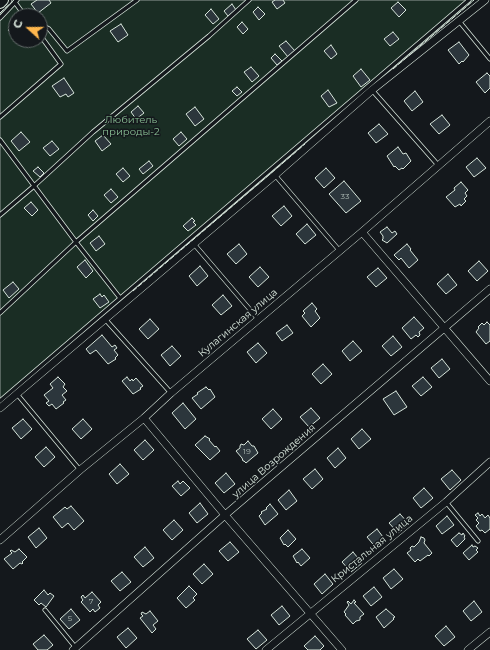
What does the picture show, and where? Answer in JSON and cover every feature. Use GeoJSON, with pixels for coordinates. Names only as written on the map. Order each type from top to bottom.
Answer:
{"type":"FeatureCollection","features":[{"type":"Feature","properties":{"kind":"street"},"geometry":{"type":"LineString","coordinates":[[0,3],[3,0]]}},
{"type":"Feature","properties":{"kind":"street"},"geometry":{"type":"LineString","coordinates":[[0,408],[372,90],[485,0]]}},
{"type":"Feature","properties":{"kind":"street","name":"Кулагинская улица"},"geometry":{"type":"LineString","coordinates":[[0,540],[80,470],[144,418],[171,393],[362,232],[490,121]]}},
{"type":"Feature","properties":{"kind":"street"},"geometry":{"type":"LineString","coordinates":[[362,232],[490,381]]}},
{"type":"Feature","properties":{"kind":"street","name":"улица Возрождения"},"geometry":{"type":"LineString","coordinates":[[75,649],[225,516],[490,289]]}},
{"type":"Feature","properties":{"kind":"street"},"geometry":{"type":"LineString","coordinates":[[144,418],[225,516],[342,650]]}},
{"type":"Feature","properties":{"kind":"street","name":"Кристальная улица"},"geometry":{"type":"LineString","coordinates":[[266,650],[310,612],[446,502],[490,462]]}},
{"type":"Feature","properties":{"kind":"street"},"geometry":{"type":"LineString","coordinates":[[468,650],[490,632]]}},
{"type":"Feature","properties":{"kind":"lane"},"geometry":{"type":"LineString","coordinates":[[48,28],[67,51],[137,0]]}},
{"type":"Feature","properties":{"kind":"lane"},"geometry":{"type":"LineString","coordinates":[[0,215],[93,132],[209,36],[249,0]]}},
{"type":"Feature","properties":{"kind":"lane"},"geometry":{"type":"LineString","coordinates":[[0,313],[76,242],[356,0]]}},
{"type":"Feature","properties":{"kind":"lane"},"geometry":{"type":"LineString","coordinates":[[0,401],[469,0]]}},
{"type":"Feature","properties":{"kind":"lane"},"geometry":{"type":"LineString","coordinates":[[0,18],[15,1]]}},
{"type":"Feature","properties":{"kind":"lane"},"geometry":{"type":"LineString","coordinates":[[459,21],[490,59]]}},
{"type":"Feature","properties":{"kind":"lane"},"geometry":{"type":"LineString","coordinates":[[0,117],[61,64],[48,47]]}},
{"type":"Feature","properties":{"kind":"lane"},"geometry":{"type":"LineString","coordinates":[[372,90],[438,165]]}},
{"type":"Feature","properties":{"kind":"lane"},"geometry":{"type":"LineString","coordinates":[[0,140],[120,298]]}},
{"type":"Feature","properties":{"kind":"lane"},"geometry":{"type":"LineString","coordinates":[[275,174],[339,250]]}},
{"type":"Feature","properties":{"kind":"lane"},"geometry":{"type":"LineString","coordinates":[[194,243],[258,319]]}},
{"type":"Feature","properties":{"kind":"lane"},"geometry":{"type":"LineString","coordinates":[[105,319],[171,393]]}},
{"type":"Feature","properties":{"kind":"lane"},"geometry":{"type":"LineString","coordinates":[[16,394],[80,470]]}},
{"type":"Feature","properties":{"kind":"lane"},"geometry":{"type":"LineString","coordinates":[[446,502],[478,541]]}},
{"type":"Feature","properties":{"kind":"lane"},"geometry":{"type":"LineString","coordinates":[[45,610],[75,649]]}},
{"type":"Feature","properties":{"kind":"green space","name":"Любитель природы-2"},"geometry":{"type":"Polygon","coordinates":[[[14,0],[474,0],[0,404],[0,13],[14,0]]]}},
{"type":"Feature","properties":{"kind":"building"},"geometry":{"type":"Polygon","coordinates":[[[37,0],[49,0],[51,3],[44,8],[34,8],[31,4],[37,0]]]}},
{"type":"Feature","properties":{"kind":"building"},"geometry":{"type":"Polygon","coordinates":[[[275,0],[283,0],[285,3],[277,9],[272,2],[275,0]]]}},
{"type":"Feature","properties":{"kind":"building"},"geometry":{"type":"Polygon","coordinates":[[[398,2],[406,10],[399,17],[391,8],[398,2]]]}},
{"type":"Feature","properties":{"kind":"building"},"geometry":{"type":"Polygon","coordinates":[[[232,4],[236,10],[228,16],[224,11],[232,4]]]}},
{"type":"Feature","properties":{"kind":"building"},"geometry":{"type":"Polygon","coordinates":[[[258,7],[265,14],[259,20],[253,12],[258,7]]]}},
{"type":"Feature","properties":{"kind":"building"},"geometry":{"type":"Polygon","coordinates":[[[211,9],[219,19],[213,24],[205,15],[211,9]]]}},
{"type":"Feature","properties":{"kind":"building"},"geometry":{"type":"Polygon","coordinates":[[[242,22],[248,29],[243,34],[237,27],[242,22]]]}},
{"type":"Feature","properties":{"kind":"building"},"geometry":{"type":"Polygon","coordinates":[[[121,24],[128,35],[118,42],[110,31],[121,24]]]}},
{"type":"Feature","properties":{"kind":"building"},"geometry":{"type":"Polygon","coordinates":[[[393,32],[399,39],[390,46],[384,39],[393,32]]]}},
{"type":"Feature","properties":{"kind":"building"},"geometry":{"type":"Polygon","coordinates":[[[286,41],[295,51],[288,57],[279,46],[286,41]]]}},
{"type":"Feature","properties":{"kind":"building"},"geometry":{"type":"Polygon","coordinates":[[[459,42],[469,55],[459,64],[448,50],[459,42]]]}},
{"type":"Feature","properties":{"kind":"building"},"geometry":{"type":"Polygon","coordinates":[[[331,45],[337,54],[331,59],[324,51],[331,45]]]}},
{"type":"Feature","properties":{"kind":"building"},"geometry":{"type":"Polygon","coordinates":[[[275,54],[282,61],[277,65],[271,58],[275,54]]]}},
{"type":"Feature","properties":{"kind":"building"},"geometry":{"type":"Polygon","coordinates":[[[251,67],[259,76],[252,82],[244,72],[251,67]]]}},
{"type":"Feature","properties":{"kind":"building"},"geometry":{"type":"Polygon","coordinates":[[[361,69],[370,80],[361,87],[353,76],[361,69]]]}},
{"type":"Feature","properties":{"kind":"building"},"geometry":{"type":"Polygon","coordinates":[[[487,73],[490,76],[490,88],[485,93],[476,82],[487,73]]]}},
{"type":"Feature","properties":{"kind":"building"},"geometry":{"type":"Polygon","coordinates":[[[64,78],[74,93],[68,97],[66,94],[60,97],[52,86],[64,78]]]}},
{"type":"Feature","properties":{"kind":"building"},"geometry":{"type":"Polygon","coordinates":[[[237,87],[242,92],[237,96],[232,91],[237,87]]]}},
{"type":"Feature","properties":{"kind":"building"},"geometry":{"type":"Polygon","coordinates":[[[328,90],[337,103],[329,107],[321,96],[328,90]]]}},
{"type":"Feature","properties":{"kind":"building"},"geometry":{"type":"Polygon","coordinates":[[[415,91],[423,102],[412,111],[404,101],[415,91]]]}},
{"type":"Feature","properties":{"kind":"building"},"geometry":{"type":"Polygon","coordinates":[[[138,106],[144,113],[136,119],[131,112],[138,106]]]}},
{"type":"Feature","properties":{"kind":"building"},"geometry":{"type":"Polygon","coordinates":[[[195,107],[204,119],[195,126],[186,114],[195,107]]]}},
{"type":"Feature","properties":{"kind":"building"},"geometry":{"type":"Polygon","coordinates":[[[442,115],[450,125],[439,134],[430,124],[442,115]]]}},
{"type":"Feature","properties":{"kind":"building"},"geometry":{"type":"Polygon","coordinates":[[[379,124],[388,134],[376,143],[368,133],[379,124]]]}},
{"type":"Feature","properties":{"kind":"building"},"geometry":{"type":"Polygon","coordinates":[[[21,132],[30,142],[19,151],[11,141],[21,132]]]}},
{"type":"Feature","properties":{"kind":"building"},"geometry":{"type":"Polygon","coordinates":[[[181,132],[187,139],[179,146],[173,139],[181,132]]]}},
{"type":"Feature","properties":{"kind":"building"},"geometry":{"type":"Polygon","coordinates":[[[103,135],[111,144],[102,151],[95,141],[103,135]]]}},
{"type":"Feature","properties":{"kind":"building"},"geometry":{"type":"Polygon","coordinates":[[[52,141],[59,149],[50,156],[43,148],[52,141]]]}},
{"type":"Feature","properties":{"kind":"building"},"geometry":{"type":"Polygon","coordinates":[[[398,147],[403,154],[406,153],[411,161],[403,169],[402,168],[399,170],[395,166],[394,167],[387,156],[398,147]]]}},
{"type":"Feature","properties":{"kind":"building"},"geometry":{"type":"Polygon","coordinates":[[[477,158],[486,168],[474,177],[466,167],[477,158]]]}},
{"type":"Feature","properties":{"kind":"building"},"geometry":{"type":"Polygon","coordinates":[[[149,161],[153,166],[143,174],[139,169],[149,161]]]}},
{"type":"Feature","properties":{"kind":"building"},"geometry":{"type":"Polygon","coordinates":[[[38,167],[44,173],[40,177],[33,171],[38,167]]]}},
{"type":"Feature","properties":{"kind":"building"},"geometry":{"type":"Polygon","coordinates":[[[123,168],[130,176],[123,182],[116,174],[123,168]]]}},
{"type":"Feature","properties":{"kind":"building"},"geometry":{"type":"Polygon","coordinates":[[[326,168],[335,178],[324,188],[315,178],[326,168]]]}},
{"type":"Feature","properties":{"kind":"building"},"geometry":{"type":"Polygon","coordinates":[[[344,181],[361,201],[346,213],[329,194],[344,181]]]}},
{"type":"Feature","properties":{"kind":"building"},"geometry":{"type":"Polygon","coordinates":[[[461,182],[468,190],[465,193],[467,196],[464,199],[466,201],[461,206],[460,204],[455,207],[446,197],[455,190],[454,188],[461,182]]]}},
{"type":"Feature","properties":{"kind":"building"},"geometry":{"type":"Polygon","coordinates":[[[111,189],[118,197],[111,203],[104,195],[111,189]]]}},
{"type":"Feature","properties":{"kind":"building"},"geometry":{"type":"Polygon","coordinates":[[[31,202],[38,210],[32,216],[24,208],[31,202]]]}},
{"type":"Feature","properties":{"kind":"building"},"geometry":{"type":"Polygon","coordinates":[[[284,206],[292,216],[281,226],[272,216],[284,206]]]}},
{"type":"Feature","properties":{"kind":"building"},"geometry":{"type":"Polygon","coordinates":[[[93,210],[98,216],[93,221],[88,215],[93,210]]]}},
{"type":"Feature","properties":{"kind":"building"},"geometry":{"type":"Polygon","coordinates":[[[192,218],[196,225],[188,231],[183,226],[192,218]]]}},
{"type":"Feature","properties":{"kind":"building"},"geometry":{"type":"Polygon","coordinates":[[[307,224],[316,235],[305,244],[296,234],[307,224]]]}},
{"type":"Feature","properties":{"kind":"building"},"geometry":{"type":"Polygon","coordinates":[[[387,227],[392,233],[395,231],[397,234],[387,243],[382,240],[383,236],[380,232],[387,227]]]}},
{"type":"Feature","properties":{"kind":"building"},"geometry":{"type":"Polygon","coordinates":[[[99,236],[105,244],[96,251],[90,243],[99,236]]]}},
{"type":"Feature","properties":{"kind":"building"},"geometry":{"type":"Polygon","coordinates":[[[239,244],[247,254],[236,264],[227,254],[239,244]]]}},
{"type":"Feature","properties":{"kind":"building"},"geometry":{"type":"Polygon","coordinates":[[[407,244],[418,260],[409,268],[401,258],[399,260],[394,255],[407,244]]]}},
{"type":"Feature","properties":{"kind":"building"},"geometry":{"type":"Polygon","coordinates":[[[85,260],[93,271],[86,278],[77,267],[85,260]]]}},
{"type":"Feature","properties":{"kind":"building"},"geometry":{"type":"Polygon","coordinates":[[[479,261],[488,271],[477,281],[468,271],[479,261]]]}},
{"type":"Feature","properties":{"kind":"building"},"geometry":{"type":"Polygon","coordinates":[[[200,266],[208,276],[197,286],[189,276],[200,266]]]}},
{"type":"Feature","properties":{"kind":"building"},"geometry":{"type":"Polygon","coordinates":[[[260,267],[269,277],[258,287],[249,277],[260,267]]]}},
{"type":"Feature","properties":{"kind":"building"},"geometry":{"type":"Polygon","coordinates":[[[378,268],[387,278],[376,287],[367,277],[378,268]]]}},
{"type":"Feature","properties":{"kind":"building"},"geometry":{"type":"Polygon","coordinates":[[[448,274],[457,285],[446,294],[437,284],[448,274]]]}},
{"type":"Feature","properties":{"kind":"building"},"geometry":{"type":"Polygon","coordinates":[[[13,282],[19,289],[9,298],[3,290],[13,282]]]}},
{"type":"Feature","properties":{"kind":"building"},"geometry":{"type":"Polygon","coordinates":[[[100,294],[102,297],[104,295],[109,302],[100,308],[93,299],[100,294]]]}},
{"type":"Feature","properties":{"kind":"building"},"geometry":{"type":"Polygon","coordinates":[[[223,295],[232,306],[221,315],[212,305],[223,295]]]}},
{"type":"Feature","properties":{"kind":"building"},"geometry":{"type":"Polygon","coordinates":[[[312,303],[317,309],[315,311],[320,318],[311,327],[302,316],[305,313],[303,311],[312,303]]]}},
{"type":"Feature","properties":{"kind":"building"},"geometry":{"type":"Polygon","coordinates":[[[414,317],[424,328],[419,332],[420,335],[418,337],[416,335],[411,339],[402,328],[414,317]]]}},
{"type":"Feature","properties":{"kind":"building"},"geometry":{"type":"Polygon","coordinates":[[[150,319],[159,329],[148,339],[139,329],[150,319]]]}},
{"type":"Feature","properties":{"kind":"building"},"geometry":{"type":"Polygon","coordinates":[[[487,322],[490,325],[490,341],[486,344],[476,332],[482,323],[484,325],[487,322]]]}},
{"type":"Feature","properties":{"kind":"building"},"geometry":{"type":"Polygon","coordinates":[[[287,325],[293,333],[282,341],[276,333],[287,325]]]}},
{"type":"Feature","properties":{"kind":"building"},"geometry":{"type":"Polygon","coordinates":[[[102,335],[112,347],[115,345],[117,348],[114,350],[118,355],[115,358],[116,359],[108,364],[96,350],[90,354],[86,349],[102,335]]]}},
{"type":"Feature","properties":{"kind":"building"},"geometry":{"type":"Polygon","coordinates":[[[393,336],[402,347],[391,356],[382,346],[393,336]]]}},
{"type":"Feature","properties":{"kind":"building"},"geometry":{"type":"Polygon","coordinates":[[[353,341],[362,351],[350,361],[342,351],[353,341]]]}},
{"type":"Feature","properties":{"kind":"building"},"geometry":{"type":"Polygon","coordinates":[[[258,343],[267,353],[256,363],[247,352],[258,343]]]}},
{"type":"Feature","properties":{"kind":"building"},"geometry":{"type":"Polygon","coordinates":[[[172,346],[181,356],[170,366],[161,355],[172,346]]]}},
{"type":"Feature","properties":{"kind":"building"},"geometry":{"type":"Polygon","coordinates":[[[442,359],[450,369],[439,378],[431,368],[442,359]]]}},
{"type":"Feature","properties":{"kind":"building"},"geometry":{"type":"Polygon","coordinates":[[[323,364],[332,374],[321,384],[312,374],[323,364]]]}},
{"type":"Feature","properties":{"kind":"building"},"geometry":{"type":"Polygon","coordinates":[[[58,377],[65,384],[63,387],[67,391],[62,395],[66,400],[56,409],[52,404],[49,406],[46,403],[49,401],[44,395],[53,388],[50,384],[58,377]]]}},
{"type":"Feature","properties":{"kind":"building"},"geometry":{"type":"Polygon","coordinates":[[[127,377],[130,381],[132,379],[133,381],[136,378],[143,386],[140,388],[141,389],[133,394],[122,381],[127,377]]]}},
{"type":"Feature","properties":{"kind":"building"},"geometry":{"type":"Polygon","coordinates":[[[423,377],[432,387],[421,396],[412,386],[423,377]]]}},
{"type":"Feature","properties":{"kind":"building"},"geometry":{"type":"Polygon","coordinates":[[[206,387],[209,390],[210,389],[215,397],[201,409],[192,398],[206,387]]]}},
{"type":"Feature","properties":{"kind":"building"},"geometry":{"type":"Polygon","coordinates":[[[396,391],[407,407],[394,415],[383,399],[396,391]]]}},
{"type":"Feature","properties":{"kind":"building"},"geometry":{"type":"Polygon","coordinates":[[[183,403],[196,419],[185,429],[172,413],[183,403]]]}},
{"type":"Feature","properties":{"kind":"building"},"geometry":{"type":"Polygon","coordinates":[[[311,408],[320,418],[309,427],[300,417],[311,408]]]}},
{"type":"Feature","properties":{"kind":"building"},"geometry":{"type":"Polygon","coordinates":[[[273,409],[282,419],[271,429],[262,419],[273,409]]]}},
{"type":"Feature","properties":{"kind":"building"},"geometry":{"type":"Polygon","coordinates":[[[23,419],[32,429],[21,439],[12,428],[23,419]]]}},
{"type":"Feature","properties":{"kind":"building"},"geometry":{"type":"Polygon","coordinates":[[[83,419],[92,429],[81,439],[72,429],[83,419]]]}},
{"type":"Feature","properties":{"kind":"building"},"geometry":{"type":"Polygon","coordinates":[[[362,429],[371,439],[359,449],[351,439],[362,429]]]}},
{"type":"Feature","properties":{"kind":"building"},"geometry":{"type":"Polygon","coordinates":[[[205,436],[210,439],[209,440],[220,451],[210,460],[195,445],[205,436]]]}},
{"type":"Feature","properties":{"kind":"building"},"geometry":{"type":"Polygon","coordinates":[[[145,440],[154,450],[143,460],[134,450],[145,440]]]}},
{"type":"Feature","properties":{"kind":"building"},"geometry":{"type":"Polygon","coordinates":[[[248,441],[252,446],[254,446],[258,453],[246,463],[236,451],[240,448],[241,444],[244,445],[248,441]]]}},
{"type":"Feature","properties":{"kind":"building"},"geometry":{"type":"Polygon","coordinates":[[[46,447],[55,457],[44,467],[35,457],[46,447]]]}},
{"type":"Feature","properties":{"kind":"building"},"geometry":{"type":"Polygon","coordinates":[[[338,448],[346,458],[335,468],[327,458],[338,448]]]}},
{"type":"Feature","properties":{"kind":"building"},"geometry":{"type":"Polygon","coordinates":[[[120,464],[129,474],[117,484],[109,474],[120,464]]]}},
{"type":"Feature","properties":{"kind":"building"},"geometry":{"type":"Polygon","coordinates":[[[315,469],[323,479],[312,489],[303,479],[315,469]]]}},
{"type":"Feature","properties":{"kind":"building"},"geometry":{"type":"Polygon","coordinates":[[[452,470],[461,480],[450,490],[441,479],[452,470]]]}},
{"type":"Feature","properties":{"kind":"building"},"geometry":{"type":"Polygon","coordinates":[[[226,473],[235,484],[224,493],[215,483],[226,473]]]}},
{"type":"Feature","properties":{"kind":"building"},"geometry":{"type":"Polygon","coordinates":[[[178,481],[180,484],[183,481],[190,488],[181,496],[172,486],[178,481]]]}},
{"type":"Feature","properties":{"kind":"building"},"geometry":{"type":"Polygon","coordinates":[[[424,488],[433,498],[421,508],[413,498],[424,488]]]}},
{"type":"Feature","properties":{"kind":"building"},"geometry":{"type":"Polygon","coordinates":[[[289,490],[297,501],[286,510],[278,500],[289,490]]]}},
{"type":"Feature","properties":{"kind":"building"},"geometry":{"type":"Polygon","coordinates":[[[200,503],[208,514],[197,523],[189,513],[200,503]]]}},
{"type":"Feature","properties":{"kind":"building"},"geometry":{"type":"Polygon","coordinates":[[[270,504],[278,514],[265,525],[259,516],[262,513],[261,512],[267,509],[266,508],[270,504]]]}},
{"type":"Feature","properties":{"kind":"building"},"geometry":{"type":"Polygon","coordinates":[[[71,506],[84,521],[74,530],[68,523],[62,528],[53,517],[65,507],[67,509],[71,506]]]}},
{"type":"Feature","properties":{"kind":"building"},"geometry":{"type":"Polygon","coordinates":[[[478,513],[480,516],[482,514],[485,518],[488,515],[490,518],[490,529],[485,533],[482,530],[480,531],[476,526],[479,523],[476,520],[478,518],[475,515],[478,513]]]}},
{"type":"Feature","properties":{"kind":"building"},"geometry":{"type":"Polygon","coordinates":[[[400,514],[409,524],[398,533],[389,523],[400,514]]]}},
{"type":"Feature","properties":{"kind":"building"},"geometry":{"type":"Polygon","coordinates":[[[447,516],[454,525],[442,534],[436,526],[447,516]]]}},
{"type":"Feature","properties":{"kind":"building"},"geometry":{"type":"Polygon","coordinates":[[[174,520],[183,530],[172,540],[163,530],[174,520]]]}},
{"type":"Feature","properties":{"kind":"building"},"geometry":{"type":"Polygon","coordinates":[[[39,528],[47,538],[36,548],[28,537],[39,528]]]}},
{"type":"Feature","properties":{"kind":"building"},"geometry":{"type":"Polygon","coordinates":[[[377,529],[386,541],[377,549],[367,537],[377,529]]]}},
{"type":"Feature","properties":{"kind":"building"},"geometry":{"type":"Polygon","coordinates":[[[288,530],[296,539],[288,547],[285,544],[284,545],[280,538],[288,530]]]}},
{"type":"Feature","properties":{"kind":"building"},"geometry":{"type":"Polygon","coordinates":[[[459,533],[462,535],[463,533],[465,539],[457,547],[451,540],[459,533]]]}},
{"type":"Feature","properties":{"kind":"building"},"geometry":{"type":"Polygon","coordinates":[[[421,537],[424,538],[424,543],[432,553],[420,561],[418,559],[415,562],[407,553],[411,550],[410,548],[412,546],[414,547],[419,542],[421,537]]]}},
{"type":"Feature","properties":{"kind":"building"},"geometry":{"type":"Polygon","coordinates":[[[230,542],[239,552],[228,561],[219,551],[230,542]]]}},
{"type":"Feature","properties":{"kind":"building"},"geometry":{"type":"Polygon","coordinates":[[[472,545],[473,547],[475,546],[478,548],[476,550],[478,552],[469,560],[463,553],[472,545]]]}},
{"type":"Feature","properties":{"kind":"building"},"geometry":{"type":"Polygon","coordinates":[[[145,547],[154,558],[143,567],[134,557],[145,547]]]}},
{"type":"Feature","properties":{"kind":"building"},"geometry":{"type":"Polygon","coordinates":[[[19,549],[27,557],[22,564],[20,563],[13,569],[4,559],[12,553],[10,551],[11,550],[15,552],[19,549]]]}},
{"type":"Feature","properties":{"kind":"building"},"geometry":{"type":"Polygon","coordinates":[[[302,549],[310,558],[301,566],[298,562],[297,563],[293,556],[302,549]]]}},
{"type":"Feature","properties":{"kind":"building"},"geometry":{"type":"Polygon","coordinates":[[[353,552],[362,563],[351,572],[342,562],[353,552]]]}},
{"type":"Feature","properties":{"kind":"building"},"geometry":{"type":"Polygon","coordinates":[[[204,564],[213,574],[202,584],[193,574],[204,564]]]}},
{"type":"Feature","properties":{"kind":"building"},"geometry":{"type":"Polygon","coordinates":[[[394,569],[403,579],[391,589],[383,578],[394,569]]]}},
{"type":"Feature","properties":{"kind":"building"},"geometry":{"type":"Polygon","coordinates":[[[122,572],[131,582],[120,591],[111,581],[122,572]]]}},
{"type":"Feature","properties":{"kind":"building"},"geometry":{"type":"Polygon","coordinates":[[[325,574],[333,584],[322,594],[314,584],[325,574]]]}},
{"type":"Feature","properties":{"kind":"building"},"geometry":{"type":"Polygon","coordinates":[[[189,586],[197,594],[193,598],[195,600],[186,608],[177,598],[189,586]]]}},
{"type":"Feature","properties":{"kind":"building"},"geometry":{"type":"Polygon","coordinates":[[[374,587],[382,597],[371,606],[363,596],[374,587]]]}},
{"type":"Feature","properties":{"kind":"building"},"geometry":{"type":"Polygon","coordinates":[[[44,590],[48,595],[50,593],[54,596],[46,607],[41,603],[39,605],[34,600],[44,590]]]}},
{"type":"Feature","properties":{"kind":"building"},"geometry":{"type":"Polygon","coordinates":[[[92,592],[101,602],[98,605],[100,608],[95,612],[93,609],[90,612],[81,602],[83,600],[81,597],[83,595],[85,598],[92,592]]]}},
{"type":"Feature","properties":{"kind":"building"},"geometry":{"type":"Polygon","coordinates":[[[354,600],[356,602],[354,603],[364,614],[360,617],[360,620],[353,624],[344,612],[349,605],[347,602],[348,601],[351,604],[354,600]]]}},
{"type":"Feature","properties":{"kind":"building"},"geometry":{"type":"Polygon","coordinates":[[[474,601],[482,612],[471,621],[463,611],[474,601]]]}},
{"type":"Feature","properties":{"kind":"building"},"geometry":{"type":"Polygon","coordinates":[[[282,606],[290,616],[279,625],[271,615],[282,606]]]}},
{"type":"Feature","properties":{"kind":"building"},"geometry":{"type":"Polygon","coordinates":[[[71,609],[80,620],[69,629],[60,619],[71,609]]]}},
{"type":"Feature","properties":{"kind":"building"},"geometry":{"type":"Polygon","coordinates":[[[386,609],[395,617],[384,628],[376,617],[386,609]]]}},
{"type":"Feature","properties":{"kind":"building"},"geometry":{"type":"Polygon","coordinates":[[[150,611],[158,621],[153,625],[156,629],[152,633],[140,618],[143,616],[141,614],[142,612],[146,614],[150,611]]]}},
{"type":"Feature","properties":{"kind":"building"},"geometry":{"type":"Polygon","coordinates":[[[446,626],[455,637],[444,646],[435,636],[446,626]]]}},
{"type":"Feature","properties":{"kind":"building"},"geometry":{"type":"Polygon","coordinates":[[[128,628],[137,638],[126,648],[117,637],[128,628]]]}},
{"type":"Feature","properties":{"kind":"building"},"geometry":{"type":"Polygon","coordinates":[[[258,630],[267,640],[256,649],[247,639],[258,630]]]}},
{"type":"Feature","properties":{"kind":"building"},"geometry":{"type":"Polygon","coordinates":[[[44,635],[53,645],[47,650],[38,650],[33,644],[44,635]]]}},
{"type":"Feature","properties":{"kind":"building"},"geometry":{"type":"Polygon","coordinates":[[[315,636],[324,646],[320,650],[308,650],[304,646],[315,636]]]}},
{"type":"Feature","properties":{"kind":"fence"},"geometry":{"type":"LineString","coordinates":[[0,13],[14,0]]}},
{"type":"Feature","properties":{"kind":"fence"},"geometry":{"type":"LineString","coordinates":[[393,69],[474,0]]}},
{"type":"Feature","properties":{"kind":"fence"},"geometry":{"type":"LineString","coordinates":[[133,291],[305,144]]}}]}
